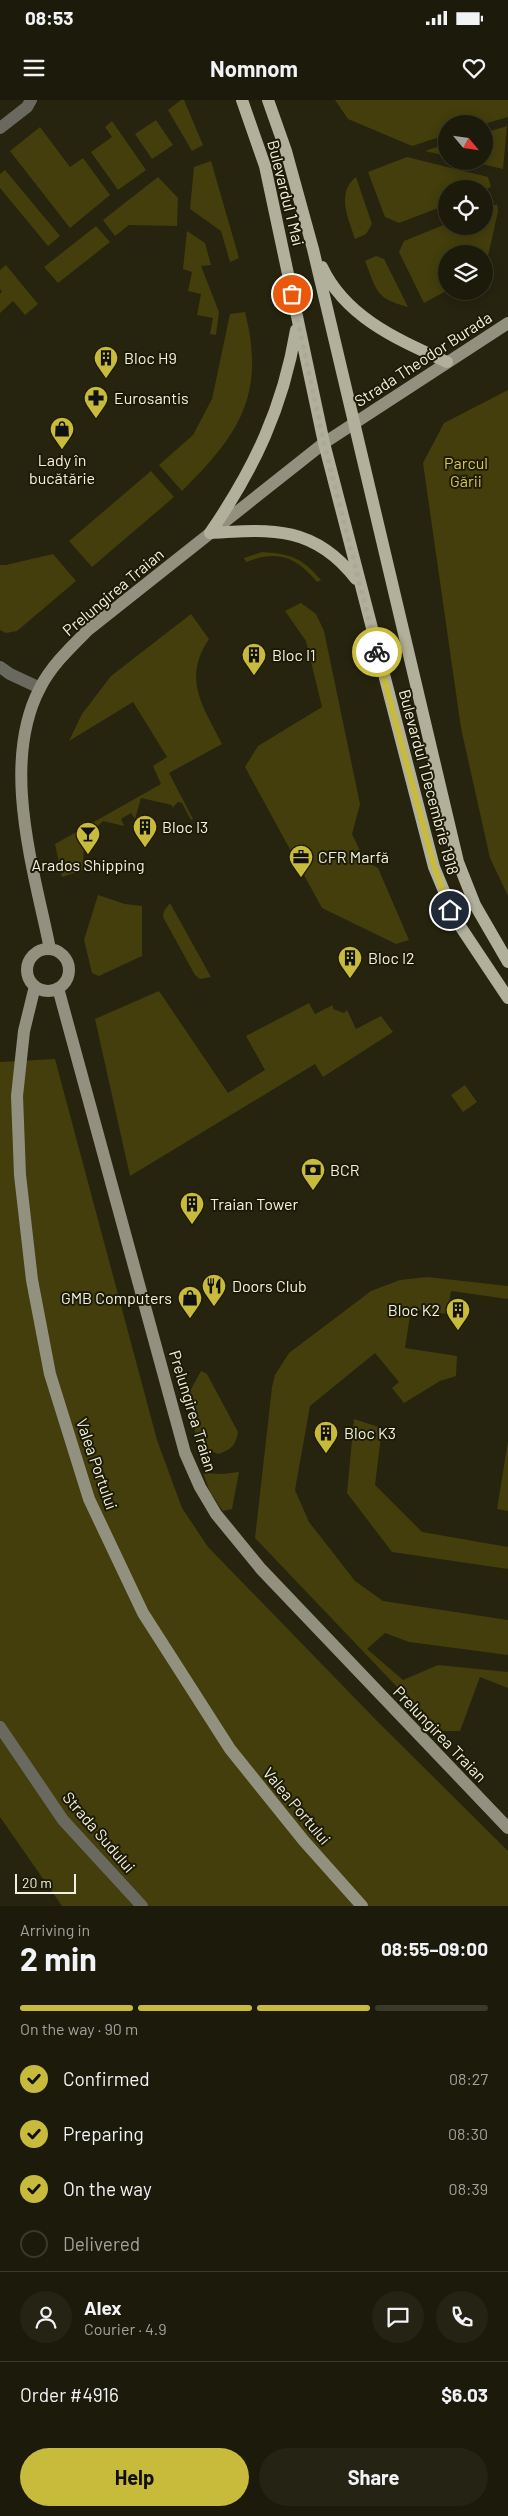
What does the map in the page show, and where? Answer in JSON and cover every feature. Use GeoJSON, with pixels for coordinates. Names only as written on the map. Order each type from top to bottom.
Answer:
{"type":"FeatureCollection","features":[{"type":"Feature","properties":{"kind":"main road","name":"Bulevardul 1 Mai"},"geometry":{"type":"LineString","coordinates":[[242,100],[265,166],[324,443]]}},
{"type":"Feature","properties":{"kind":"main road","name":"Bulevardul 1 Mai"},"geometry":{"type":"LineString","coordinates":[[268,100],[286,151],[313,249],[356,422]]}},
{"type":"Feature","properties":{"kind":"main road"},"geometry":{"type":"LineString","coordinates":[[313,249],[325,274],[348,304],[371,323],[402,342],[446,362]]}},
{"type":"Feature","properties":{"kind":"main road"},"geometry":{"type":"LineString","coordinates":[[210,533],[251,467],[269,430],[289,368],[297,322]]}},
{"type":"Feature","properties":{"kind":"main road","name":"Bulevardul 1 Decembrie 1918"},"geometry":{"type":"LineString","coordinates":[[356,422],[398,612],[458,862],[475,905],[508,962]]}},
{"type":"Feature","properties":{"kind":"main road","name":"Bulevardul 1 Decembrie 1918"},"geometry":{"type":"LineString","coordinates":[[324,443],[442,891],[456,920],[508,998]]}},
{"type":"Feature","properties":{"kind":"main road"},"geometry":{"type":"LineString","coordinates":[[210,533],[264,529],[298,536],[330,552],[345,564],[360,583]]}},
{"type":"Feature","properties":{"kind":"street"},"geometry":{"type":"LineString","coordinates":[[0,128],[27,107],[31,100]]}},
{"type":"Feature","properties":{"kind":"street","name":"Strada Theodor Burada"},"geometry":{"type":"LineString","coordinates":[[356,422],[508,323]]}},
{"type":"Feature","properties":{"kind":"street","name":"Prelungirea Traian"},"geometry":{"type":"LineString","coordinates":[[50,949],[26,829],[22,794],[24,735],[30,709],[40,688],[55,665],[88,630],[324,443],[356,422]]}},
{"type":"Feature","properties":{"kind":"street"},"geometry":{"type":"LineString","coordinates":[[0,667],[10,674],[40,688]]}},
{"type":"Feature","properties":{"kind":"street"},"geometry":{"type":"LineString","coordinates":[[50,949],[62,954],[68,965],[67,978],[58,988],[44,990],[35,986],[29,977],[28,963],[37,952],[50,949]]}},
{"type":"Feature","properties":{"kind":"street","name":"Valea Portului"},"geometry":{"type":"LineString","coordinates":[[35,986],[24,1031],[17,1096],[20,1175],[32,1280],[50,1374],[89,1499],[143,1613],[230,1749],[304,1841],[362,1906]]}},
{"type":"Feature","properties":{"kind":"street","name":"Prelungirea Traian"},"geometry":{"type":"LineString","coordinates":[[58,988],[183,1444],[200,1487],[216,1514],[261,1570],[508,1828]]}},
{"type":"Feature","properties":{"kind":"street","name":"Strada Sudului"},"geometry":{"type":"LineString","coordinates":[[0,1727],[63,1820],[142,1906]]}},
{"type":"Feature","properties":{"kind":"green space"},"geometry":{"type":"Polygon","coordinates":[[[181,100],[184,100],[203,145],[192,151],[168,110],[181,100]]]}},
{"type":"Feature","properties":{"kind":"green space"},"geometry":{"type":"Polygon","coordinates":[[[335,100],[508,100],[508,117],[493,121],[493,115],[438,115],[438,138],[412,146],[348,119],[335,100]]]}},
{"type":"Feature","properties":{"kind":"green space"},"geometry":{"type":"Polygon","coordinates":[[[156,120],[173,145],[152,159],[135,134],[156,120]]]}},
{"type":"Feature","properties":{"kind":"green space"},"geometry":{"type":"Polygon","coordinates":[[[112,121],[146,170],[118,190],[91,152],[112,137],[105,127],[112,121]]]}},
{"type":"Feature","properties":{"kind":"green space"},"geometry":{"type":"Polygon","coordinates":[[[507,126],[503,169],[493,167],[493,130],[507,126]]]}},
{"type":"Feature","properties":{"kind":"green space"},"geometry":{"type":"Polygon","coordinates":[[[40,127],[70,167],[83,158],[110,195],[70,228],[10,151],[40,127]]]}},
{"type":"Feature","properties":{"kind":"green space"},"geometry":{"type":"Polygon","coordinates":[[[438,147],[438,154],[425,151],[438,147]]]}},
{"type":"Feature","properties":{"kind":"green space"},"geometry":{"type":"Polygon","coordinates":[[[407,157],[438,165],[438,170],[460,170],[488,177],[489,180],[438,180],[438,208],[399,223],[385,217],[368,172],[407,157]]]}},
{"type":"Feature","properties":{"kind":"green space"},"geometry":{"type":"Polygon","coordinates":[[[211,161],[239,258],[230,262],[221,231],[190,209],[194,167],[211,161]]]}},
{"type":"Feature","properties":{"kind":"green space"},"geometry":{"type":"Polygon","coordinates":[[[5,170],[60,236],[48,246],[0,188],[0,174],[5,170]]]}},
{"type":"Feature","properties":{"kind":"green space"},"geometry":{"type":"Polygon","coordinates":[[[158,177],[178,198],[177,226],[129,225],[115,236],[103,220],[158,177]]]}},
{"type":"Feature","properties":{"kind":"green space"},"geometry":{"type":"Polygon","coordinates":[[[356,177],[372,224],[366,234],[355,239],[345,206],[345,198],[346,190],[356,177]]]}},
{"type":"Feature","properties":{"kind":"green space"},"geometry":{"type":"Polygon","coordinates":[[[497,204],[498,211],[493,234],[493,206],[497,204]]]}},
{"type":"Feature","properties":{"kind":"green space"},"geometry":{"type":"Polygon","coordinates":[[[96,226],[110,242],[58,283],[44,267],[96,226]]]}},
{"type":"Feature","properties":{"kind":"green space"},"geometry":{"type":"Polygon","coordinates":[[[438,227],[438,235],[493,235],[491,245],[438,245],[438,295],[424,303],[399,252],[404,241],[438,227]]]}},
{"type":"Feature","properties":{"kind":"green space"},"geometry":{"type":"Polygon","coordinates":[[[187,231],[205,243],[211,265],[201,266],[219,312],[216,335],[210,334],[213,318],[197,315],[201,294],[188,291],[192,272],[183,269],[187,231]]]}},
{"type":"Feature","properties":{"kind":"green space"},"geometry":{"type":"Polygon","coordinates":[[[376,256],[384,259],[408,307],[389,300],[375,286],[365,261],[376,256]]]}},
{"type":"Feature","properties":{"kind":"green space"},"geometry":{"type":"Polygon","coordinates":[[[6,265],[38,304],[25,315],[13,301],[0,313],[0,294],[2,292],[0,289],[0,270],[6,265]]]}},
{"type":"Feature","properties":{"kind":"green space"},"geometry":{"type":"Polygon","coordinates":[[[245,312],[251,341],[252,367],[249,390],[243,412],[233,432],[219,451],[182,491],[159,465],[193,435],[212,399],[230,314],[245,312]]]}},
{"type":"Feature","properties":{"kind":"green space","name":"Parcul Gării"},"geometry":{"type":"Polygon","coordinates":[[[508,390],[508,896],[490,858],[461,728],[423,463],[444,423],[508,390]]]}},
{"type":"Feature","properties":{"kind":"green space"},"geometry":{"type":"Polygon","coordinates":[[[151,471],[174,497],[92,567],[69,541],[151,471]]]}},
{"type":"Feature","properties":{"kind":"green space"},"geometry":{"type":"Polygon","coordinates":[[[262,552],[295,558],[307,566],[321,580],[317,582],[301,566],[285,558],[268,556],[246,562],[244,558],[262,552]]]}},
{"type":"Feature","properties":{"kind":"green space"},"geometry":{"type":"Polygon","coordinates":[[[53,554],[76,581],[17,631],[6,633],[0,630],[0,565],[53,554]]]}},
{"type":"Feature","properties":{"kind":"green space"},"geometry":{"type":"Polygon","coordinates":[[[301,603],[316,614],[324,631],[360,804],[352,834],[365,861],[378,868],[409,940],[396,944],[322,908],[245,767],[258,746],[322,707],[306,641],[285,611],[301,603]]]}},
{"type":"Feature","properties":{"kind":"green space"},"geometry":{"type":"Polygon","coordinates":[[[191,614],[209,639],[201,653],[196,680],[202,705],[222,744],[169,773],[193,819],[191,820],[182,803],[178,802],[172,808],[172,805],[141,798],[135,819],[131,813],[121,819],[124,826],[103,821],[84,840],[83,870],[62,877],[55,844],[161,784],[153,766],[167,757],[133,702],[69,741],[82,714],[111,676],[191,614]]]}},
{"type":"Feature","properties":{"kind":"green space"},"geometry":{"type":"Polygon","coordinates":[[[98,895],[125,904],[142,906],[142,956],[99,976],[92,973],[84,940],[98,895]]]}},
{"type":"Feature","properties":{"kind":"green space"},"geometry":{"type":"Polygon","coordinates":[[[170,903],[211,977],[200,979],[195,975],[163,917],[164,911],[170,903]]]}},
{"type":"Feature","properties":{"kind":"green space"},"geometry":{"type":"Polygon","coordinates":[[[159,991],[228,1093],[265,1070],[246,1036],[309,1003],[315,1014],[333,1005],[333,1009],[344,1013],[347,1010],[356,1029],[381,1016],[393,1032],[323,1077],[315,1064],[130,1176],[95,1019],[159,991]]]}},
{"type":"Feature","properties":{"kind":"green space"},"geometry":{"type":"Polygon","coordinates":[[[55,1059],[157,1440],[182,1508],[208,1547],[377,1721],[508,1851],[508,1906],[62,1906],[0,1817],[0,1062],[55,1059]]]}},
{"type":"Feature","properties":{"kind":"green space"},"geometry":{"type":"Polygon","coordinates":[[[465,1085],[477,1102],[463,1112],[451,1095],[465,1085]]]}},
{"type":"Feature","properties":{"kind":"green space"},"geometry":{"type":"Polygon","coordinates":[[[427,1277],[508,1286],[508,1299],[451,1291],[447,1314],[411,1309],[405,1348],[457,1356],[456,1376],[440,1381],[404,1403],[392,1388],[399,1382],[375,1353],[310,1406],[295,1490],[309,1522],[355,1581],[383,1601],[508,1620],[508,1655],[409,1642],[385,1633],[367,1649],[403,1680],[438,1665],[508,1672],[508,1688],[480,1677],[460,1731],[439,1731],[255,1538],[272,1387],[275,1375],[289,1353],[371,1291],[400,1280],[427,1277]]]}},
{"type":"Feature","properties":{"kind":"green space"},"geometry":{"type":"Polygon","coordinates":[[[201,1371],[207,1374],[238,1432],[232,1446],[218,1454],[204,1448],[196,1439],[190,1391],[201,1371]]]}},
{"type":"Feature","properties":{"kind":"green space"},"geometry":{"type":"Polygon","coordinates":[[[354,1419],[382,1428],[375,1485],[422,1532],[508,1547],[508,1569],[392,1552],[347,1493],[354,1419]]]}},
{"type":"Feature","properties":{"kind":"green space"},"geometry":{"type":"Polygon","coordinates":[[[508,1441],[508,1511],[497,1509],[508,1441]]]}},
{"type":"Feature","properties":{"kind":"green space"},"geometry":{"type":"Polygon","coordinates":[[[239,1472],[232,1509],[223,1511],[210,1492],[203,1473],[222,1474],[239,1472]]]}},
{"type":"Feature","properties":{"kind":"way so far"},"geometry":{"type":"LineString","coordinates":[[292,294],[324,443],[377,652]]}},
{"type":"Feature","properties":{"kind":"place","name":"Bloc H9"},"geometry":{"type":"Point","coordinates":[106,379]}},
{"type":"Feature","properties":{"kind":"place","name":"Eurosantis"},"geometry":{"type":"Point","coordinates":[96,419]}},
{"type":"Feature","properties":{"kind":"place","name":"Lady în bucătărie"},"geometry":{"type":"Point","coordinates":[62,450]}},
{"type":"Feature","properties":{"kind":"place","name":"Bloc I1"},"geometry":{"type":"Point","coordinates":[254,676]}},
{"type":"Feature","properties":{"kind":"place","name":"Bloc I3"},"geometry":{"type":"Point","coordinates":[145,848]}},
{"type":"Feature","properties":{"kind":"place","name":"Arados Shipping"},"geometry":{"type":"Point","coordinates":[88,855]}},
{"type":"Feature","properties":{"kind":"place","name":"CFR Marfă"},"geometry":{"type":"Point","coordinates":[301,878]}},
{"type":"Feature","properties":{"kind":"place","name":"Bloc I2"},"geometry":{"type":"Point","coordinates":[350,979]}},
{"type":"Feature","properties":{"kind":"place","name":"BCR"},"geometry":{"type":"Point","coordinates":[313,1191]}},
{"type":"Feature","properties":{"kind":"place","name":"Traian Tower"},"geometry":{"type":"Point","coordinates":[192,1225]}},
{"type":"Feature","properties":{"kind":"place","name":"Doors Club"},"geometry":{"type":"Point","coordinates":[214,1307]}},
{"type":"Feature","properties":{"kind":"place","name":"GMB Computers"},"geometry":{"type":"Point","coordinates":[190,1319]}},
{"type":"Feature","properties":{"kind":"place","name":"Bloc K2"},"geometry":{"type":"Point","coordinates":[458,1331]}},
{"type":"Feature","properties":{"kind":"place","name":"Bloc K3"},"geometry":{"type":"Point","coordinates":[326,1454]}},
{"type":"Feature","properties":{"kind":"route"},"geometry":{"type":"LineString","coordinates":[[377,652],[434,866],[450,910]]}}]}
